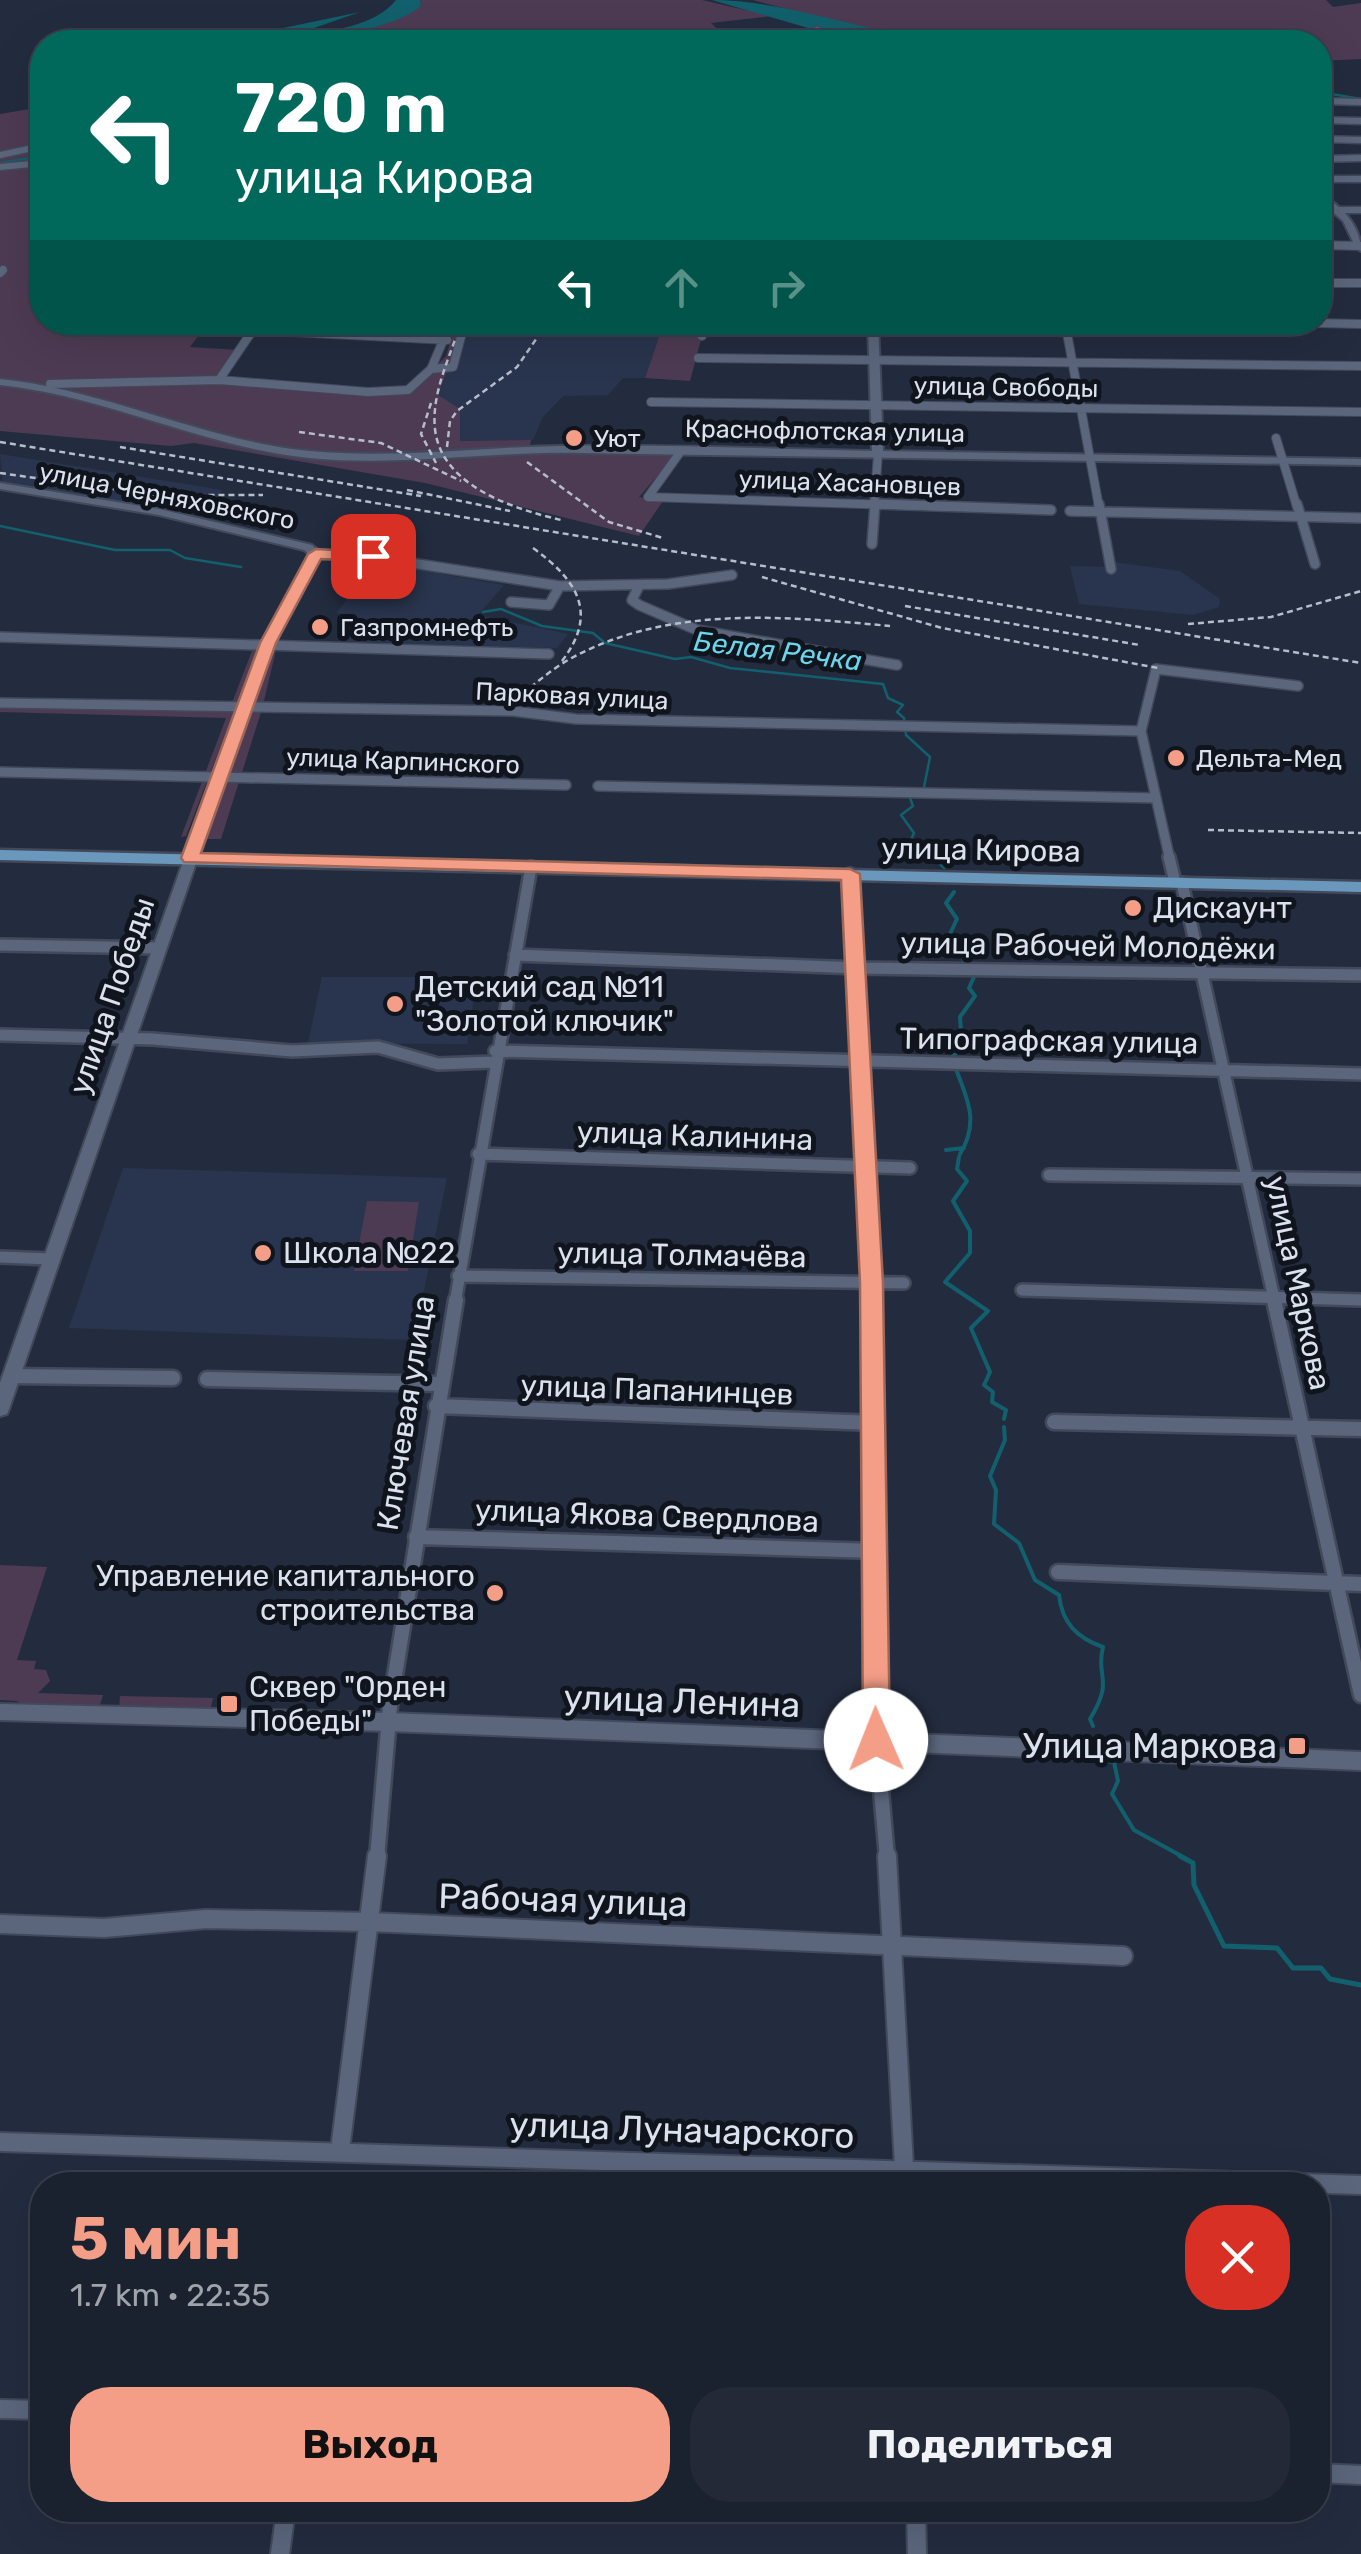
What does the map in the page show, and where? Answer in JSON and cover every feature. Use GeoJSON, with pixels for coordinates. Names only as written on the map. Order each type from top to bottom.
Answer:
{"type":"FeatureCollection","features":[{"type":"Feature","properties":{"kind":"main road"},"geometry":{"type":"LineString","coordinates":[[1332,206],[1361,247]]}},
{"type":"Feature","properties":{"kind":"main road"},"geometry":{"type":"LineString","coordinates":[[874,335],[878,454]]}},
{"type":"Feature","properties":{"kind":"main road","name":"Краснофлотская улица"},"geometry":{"type":"LineString","coordinates":[[0,382],[50,384],[75,397],[217,438],[307,454],[450,459],[559,449],[1361,462]]}},
{"type":"Feature","properties":{"kind":"main road","name":"улица Черняховского"},"geometry":{"type":"LineString","coordinates":[[0,486],[159,512],[308,547],[316,554]]}},
{"type":"Feature","properties":{"kind":"main road","name":"улица Победы"},"geometry":{"type":"LineString","coordinates":[[0,1409],[243,708],[268,643],[316,554]]}},
{"type":"Feature","properties":{"kind":"main road","name":"улица Кирова"},"geometry":{"type":"LineString","coordinates":[[0,854],[1361,887]]}},
{"type":"Feature","properties":{"kind":"main road","name":"улица Ленина"},"geometry":{"type":"LineString","coordinates":[[0,1712],[389,1722],[1361,1761]]}},
{"type":"Feature","properties":{"kind":"street"},"geometry":{"type":"LineString","coordinates":[[1332,101],[1361,102]]}},
{"type":"Feature","properties":{"kind":"street"},"geometry":{"type":"LineString","coordinates":[[1332,120],[1361,121]]}},
{"type":"Feature","properties":{"kind":"street"},"geometry":{"type":"LineString","coordinates":[[1332,139],[1361,140]]}},
{"type":"Feature","properties":{"kind":"street"},"geometry":{"type":"LineString","coordinates":[[0,155],[30,149]]}},
{"type":"Feature","properties":{"kind":"street"},"geometry":{"type":"LineString","coordinates":[[1332,158],[1361,158]]}},
{"type":"Feature","properties":{"kind":"street"},"geometry":{"type":"LineString","coordinates":[[0,167],[30,164]]}},
{"type":"Feature","properties":{"kind":"street"},"geometry":{"type":"LineString","coordinates":[[1332,179],[1361,179]]}},
{"type":"Feature","properties":{"kind":"street"},"geometry":{"type":"LineString","coordinates":[[1332,210],[1361,210]]}},
{"type":"Feature","properties":{"kind":"street"},"geometry":{"type":"LineString","coordinates":[[1332,246],[1361,247]]}},
{"type":"Feature","properties":{"kind":"street"},"geometry":{"type":"LineString","coordinates":[[1332,283],[1361,283]]}},
{"type":"Feature","properties":{"kind":"street"},"geometry":{"type":"LineString","coordinates":[[1332,323],[1361,324]]}},
{"type":"Feature","properties":{"kind":"street"},"geometry":{"type":"LineString","coordinates":[[219,380],[250,335]]}},
{"type":"Feature","properties":{"kind":"street"},"geometry":{"type":"LineString","coordinates":[[379,335],[447,340]]}},
{"type":"Feature","properties":{"kind":"street"},"geometry":{"type":"LineString","coordinates":[[50,384],[219,380],[392,392],[408,390],[431,369],[448,335]]}},
{"type":"Feature","properties":{"kind":"street"},"geometry":{"type":"LineString","coordinates":[[431,369],[453,367],[461,335]]}},
{"type":"Feature","properties":{"kind":"street"},"geometry":{"type":"LineString","coordinates":[[1068,335],[1104,512],[1111,569]]}},
{"type":"Feature","properties":{"kind":"street"},"geometry":{"type":"LineString","coordinates":[[698,358],[1361,366]]}},
{"type":"Feature","properties":{"kind":"street","name":"улица Свободы"},"geometry":{"type":"LineString","coordinates":[[651,402],[1361,412]]}},
{"type":"Feature","properties":{"kind":"street"},"geometry":{"type":"LineString","coordinates":[[1276,438],[1315,564]]}},
{"type":"Feature","properties":{"kind":"street","name":"улица Хасановцев"},"geometry":{"type":"LineString","coordinates":[[681,451],[648,497],[1051,510]]}},
{"type":"Feature","properties":{"kind":"street"},"geometry":{"type":"LineString","coordinates":[[872,544],[878,503],[878,454]]}},
{"type":"Feature","properties":{"kind":"street"},"geometry":{"type":"LineString","coordinates":[[1070,511],[1361,518]]}},
{"type":"Feature","properties":{"kind":"street","name":"улица Черняховского"},"geometry":{"type":"LineString","coordinates":[[316,554],[373,556],[560,586]]}},
{"type":"Feature","properties":{"kind":"street"},"geometry":{"type":"LineString","coordinates":[[511,602],[549,605],[560,586],[584,583],[638,588],[732,575]]}},
{"type":"Feature","properties":{"kind":"street"},"geometry":{"type":"LineString","coordinates":[[638,588],[632,600],[642,610],[683,618],[697,630],[897,665]]}},
{"type":"Feature","properties":{"kind":"street"},"geometry":{"type":"LineString","coordinates":[[0,637],[549,654]]}},
{"type":"Feature","properties":{"kind":"street","name":"улица Маркова"},"geometry":{"type":"LineString","coordinates":[[1298,686],[1156,669],[1141,731],[1227,1070],[1361,1694]]}},
{"type":"Feature","properties":{"kind":"street","name":"Парковая улица"},"geometry":{"type":"LineString","coordinates":[[0,703],[513,712],[596,720],[1141,731]]}},
{"type":"Feature","properties":{"kind":"street","name":"улица Карпинского"},"geometry":{"type":"LineString","coordinates":[[0,772],[566,786]]}},
{"type":"Feature","properties":{"kind":"street"},"geometry":{"type":"LineString","coordinates":[[598,786],[1156,798]]}},
{"type":"Feature","properties":{"kind":"street","name":"Ключевая улица"},"geometry":{"type":"LineString","coordinates":[[340,2150],[371,1922],[389,1722],[416,1537],[494,1056],[531,866]]}},
{"type":"Feature","properties":{"kind":"street"},"geometry":{"type":"LineString","coordinates":[[850,874],[864,1062],[872,1283],[876,1740],[894,1943],[905,2172]]}},
{"type":"Feature","properties":{"kind":"street"},"geometry":{"type":"LineString","coordinates":[[0,944],[159,948]]}},
{"type":"Feature","properties":{"kind":"street","name":"улица Рабочей Молодёжи"},"geometry":{"type":"LineString","coordinates":[[515,955],[858,968],[1361,975]]}},
{"type":"Feature","properties":{"kind":"street","name":"Типографская улица"},"geometry":{"type":"LineString","coordinates":[[0,1035],[127,1038],[292,1051],[378,1047],[438,1064],[494,1056],[1361,1074]]}},
{"type":"Feature","properties":{"kind":"street","name":"улица Калинина"},"geometry":{"type":"LineString","coordinates":[[478,1154],[910,1168]]}},
{"type":"Feature","properties":{"kind":"street"},"geometry":{"type":"LineString","coordinates":[[1049,1175],[1361,1179]]}},
{"type":"Feature","properties":{"kind":"street"},"geometry":{"type":"LineString","coordinates":[[0,1258],[51,1259]]}},
{"type":"Feature","properties":{"kind":"street","name":"улица Толмачёва"},"geometry":{"type":"LineString","coordinates":[[458,1276],[904,1283]]}},
{"type":"Feature","properties":{"kind":"street"},"geometry":{"type":"LineString","coordinates":[[1022,1290],[1361,1300]]}},
{"type":"Feature","properties":{"kind":"street"},"geometry":{"type":"LineString","coordinates":[[11,1376],[174,1378]]}},
{"type":"Feature","properties":{"kind":"street"},"geometry":{"type":"LineString","coordinates":[[207,1379],[440,1384]]}},
{"type":"Feature","properties":{"kind":"street","name":"улица Папанинцев"},"geometry":{"type":"LineString","coordinates":[[436,1406],[875,1424]]}},
{"type":"Feature","properties":{"kind":"street"},"geometry":{"type":"LineString","coordinates":[[1054,1422],[1361,1429]]}},
{"type":"Feature","properties":{"kind":"street","name":"улица Якова Свердлова"},"geometry":{"type":"LineString","coordinates":[[416,1537],[876,1551]]}},
{"type":"Feature","properties":{"kind":"street"},"geometry":{"type":"LineString","coordinates":[[1058,1572],[1361,1584]]}},
{"type":"Feature","properties":{"kind":"street","name":"Рабочая улица"},"geometry":{"type":"LineString","coordinates":[[0,1924],[104,1928],[206,1919],[371,1922],[1123,1956]]}},
{"type":"Feature","properties":{"kind":"street","name":"улица Луначарского"},"geometry":{"type":"LineString","coordinates":[[0,2142],[340,2150],[784,2172]]}},
{"type":"Feature","properties":{"kind":"street","name":"улица Луначарского"},"geometry":{"type":"LineString","coordinates":[[1330,2185],[1361,2185]]}},
{"type":"Feature","properties":{"kind":"street"},"geometry":{"type":"LineString","coordinates":[[0,2409],[30,2410]]}},
{"type":"Feature","properties":{"kind":"street"},"geometry":{"type":"LineString","coordinates":[[1330,2474],[1361,2476]]}},
{"type":"Feature","properties":{"kind":"street"},"geometry":{"type":"LineString","coordinates":[[280,2554],[284,2522]]}},
{"type":"Feature","properties":{"kind":"street"},"geometry":{"type":"LineString","coordinates":[[916,2522],[916,2554]]}},
{"type":"Feature","properties":{"kind":"shaded area"},"geometry":{"type":"Polygon","coordinates":[[[396,0],[420,0],[421,5],[410,14],[364,30],[273,30],[360,12],[314,28],[347,27],[396,0]]]}},
{"type":"Feature","properties":{"kind":"shaded area"},"geometry":{"type":"Polygon","coordinates":[[[420,0],[702,0],[772,16],[711,23],[718,30],[348,30],[421,5],[420,0]]]}},
{"type":"Feature","properties":{"kind":"shaded area"},"geometry":{"type":"Polygon","coordinates":[[[712,0],[782,8],[881,30],[815,30],[712,0]]]}},
{"type":"Feature","properties":{"kind":"shaded area"},"geometry":{"type":"Polygon","coordinates":[[[753,0],[1326,0],[1333,7],[1361,3],[1361,59],[1332,60],[1332,30],[878,30],[753,0]]]}},
{"type":"Feature","properties":{"kind":"shaded area"},"geometry":{"type":"Polygon","coordinates":[[[30,109],[30,335],[199,335],[190,347],[239,350],[220,379],[410,392],[446,356],[452,335],[460,335],[438,395],[460,409],[460,441],[531,440],[529,452],[677,453],[639,497],[663,501],[639,536],[425,483],[194,443],[171,446],[0,431],[0,114],[30,109]]]}},
{"type":"Feature","properties":{"kind":"shaded area"},"geometry":{"type":"Polygon","coordinates":[[[461,335],[660,335],[645,378],[623,378],[608,395],[563,396],[543,417],[533,440],[459,441],[438,396],[461,335]]]}},
{"type":"Feature","properties":{"kind":"shaded area"},"geometry":{"type":"Polygon","coordinates":[[[660,335],[702,336],[690,381],[645,378],[660,335]]]}},
{"type":"Feature","properties":{"kind":"shaded area"},"geometry":{"type":"Polygon","coordinates":[[[0,454],[222,490],[203,515],[3,485],[0,454]]]}},
{"type":"Feature","properties":{"kind":"shaded area"},"geometry":{"type":"Polygon","coordinates":[[[1105,561],[1180,571],[1220,599],[1219,607],[1193,615],[1079,604],[1070,566],[1105,567],[1105,561]]]}},
{"type":"Feature","properties":{"kind":"shaded area"},"geometry":{"type":"Polygon","coordinates":[[[378,563],[504,585],[478,615],[568,634],[557,648],[339,641],[348,615],[336,613],[378,563]]]}},
{"type":"Feature","properties":{"kind":"shaded area"},"geometry":{"type":"Polygon","coordinates":[[[255,643],[259,646],[186,836],[181,837],[226,718],[0,712],[0,703],[230,708],[255,643]]]}},
{"type":"Feature","properties":{"kind":"shaded area"},"geometry":{"type":"Polygon","coordinates":[[[273,643],[276,650],[262,709],[221,839],[205,839],[273,643]]]}},
{"type":"Feature","properties":{"kind":"shaded area","name":"Детский сад №11 \"Золотой ключик\""},"geometry":{"type":"Polygon","coordinates":[[[322,977],[430,977],[427,995],[474,997],[467,1044],[308,1043],[322,977]]]}},
{"type":"Feature","properties":{"kind":"shaded area","name":"Школа №22"},"geometry":{"type":"Polygon","coordinates":[[[123,1168],[447,1178],[414,1340],[69,1328],[123,1168]]]}},
{"type":"Feature","properties":{"kind":"shaded area"},"geometry":{"type":"Polygon","coordinates":[[[367,1201],[419,1202],[408,1271],[354,1271],[367,1201]]]}},
{"type":"Feature","properties":{"kind":"shaded area"},"geometry":{"type":"Polygon","coordinates":[[[0,1565],[47,1567],[17,1660],[36,1661],[34,1669],[46,1670],[50,1681],[38,1693],[103,1695],[100,1705],[93,1710],[26,1708],[17,1701],[0,1700],[0,1565]]]}},
{"type":"Feature","properties":{"kind":"shaded area"},"geometry":{"type":"Polygon","coordinates":[[[120,1696],[213,1698],[211,1707],[184,1712],[119,1710],[120,1696]]]}},
{"type":"Feature","properties":{"kind":"waterway"},"geometry":{"type":"LineString","coordinates":[[1332,94],[1361,99]]}},
{"type":"Feature","properties":{"kind":"waterway"},"geometry":{"type":"LineString","coordinates":[[0,163],[30,158]]}},
{"type":"Feature","properties":{"kind":"waterway","name":"Белая Речка"},"geometry":{"type":"LineString","coordinates":[[0,526],[115,550],[170,550],[185,558],[241,567]]}},
{"type":"Feature","properties":{"kind":"waterway","name":"Белая Речка"},"geometry":{"type":"LineString","coordinates":[[483,612],[501,609],[542,626],[593,633],[605,643],[675,659],[691,657],[730,668],[883,684],[888,698],[903,705],[897,712],[904,718],[906,735],[930,757],[923,792]]}},
{"type":"Feature","properties":{"kind":"waterway","name":"Белая Речка"},"geometry":{"type":"LineString","coordinates":[[915,796],[910,798],[913,806],[901,815],[914,833],[908,846],[927,851],[936,860]]}},
{"type":"Feature","properties":{"kind":"waterway","name":"Белая Речка"},"geometry":{"type":"LineString","coordinates":[[934,857],[944,867]]}},
{"type":"Feature","properties":{"kind":"waterway","name":"Белая Речка"},"geometry":{"type":"LineString","coordinates":[[954,892],[946,903],[957,919],[949,936],[974,977],[969,988],[975,996],[960,1017],[962,1045],[952,1058],[969,1106],[970,1129],[963,1148]]}},
{"type":"Feature","properties":{"kind":"waterway"},"geometry":{"type":"LineString","coordinates":[[946,1150],[963,1148]]}},
{"type":"Feature","properties":{"kind":"waterway","name":"Белая Речка"},"geometry":{"type":"LineString","coordinates":[[960,1154],[963,1148]]}},
{"type":"Feature","properties":{"kind":"waterway","name":"Белая Речка"},"geometry":{"type":"LineString","coordinates":[[959,1157],[957,1169],[967,1181],[953,1201],[970,1231],[970,1253],[945,1282],[988,1311],[971,1328],[990,1372],[984,1385],[993,1392],[992,1402],[1006,1410],[1004,1419]]}},
{"type":"Feature","properties":{"kind":"waterway","name":"Белая Речка"},"geometry":{"type":"LineString","coordinates":[[1004,1427],[1005,1440],[990,1476],[996,1490],[994,1524],[1019,1543],[1035,1580],[1059,1595],[1063,1614],[1072,1628],[1103,1647],[1103,1686],[1090,1719],[1093,1726]]}},
{"type":"Feature","properties":{"kind":"waterway","name":"Белая Речка"},"geometry":{"type":"LineString","coordinates":[[1096,1760],[1114,1762],[1118,1781],[1112,1794],[1134,1830],[1185,1858]]}},
{"type":"Feature","properties":{"kind":"waterway","name":"Белая Речка"},"geometry":{"type":"LineString","coordinates":[[1180,1856],[1193,1863],[1194,1885],[1224,1946],[1277,1948],[1293,1968],[1321,1968],[1330,1979],[1361,1985]]}},
{"type":"Feature","properties":{"kind":"railway"},"geometry":{"type":"LineString","coordinates":[[456,335],[436,402],[435,429],[440,449],[451,466],[483,492],[561,520]]}},
{"type":"Feature","properties":{"kind":"railway"},"geometry":{"type":"LineString","coordinates":[[447,447],[450,421],[457,411],[517,367],[539,335]]}},
{"type":"Feature","properties":{"kind":"railway"},"geometry":{"type":"LineString","coordinates":[[431,403],[421,434],[436,463]]}},
{"type":"Feature","properties":{"kind":"railway"},"geometry":{"type":"LineString","coordinates":[[299,432],[381,443],[461,481]]}},
{"type":"Feature","properties":{"kind":"railway"},"geometry":{"type":"LineString","coordinates":[[0,442],[1361,663]]}},
{"type":"Feature","properties":{"kind":"railway"},"geometry":{"type":"LineString","coordinates":[[120,447],[421,496]]}},
{"type":"Feature","properties":{"kind":"railway"},"geometry":{"type":"LineString","coordinates":[[527,462],[609,522],[663,538]]}},
{"type":"Feature","properties":{"kind":"railway"},"geometry":{"type":"LineString","coordinates":[[0,473],[155,495],[263,495]]}},
{"type":"Feature","properties":{"kind":"railway"},"geometry":{"type":"LineString","coordinates":[[407,490],[510,511]]}},
{"type":"Feature","properties":{"kind":"railway"},"geometry":{"type":"LineString","coordinates":[[533,548],[561,572],[578,598],[579,628],[562,661]]}},
{"type":"Feature","properties":{"kind":"railway"},"geometry":{"type":"LineString","coordinates":[[762,577],[942,628],[1158,668]]}},
{"type":"Feature","properties":{"kind":"railway"},"geometry":{"type":"LineString","coordinates":[[1188,624],[1271,617],[1361,591]]}},
{"type":"Feature","properties":{"kind":"railway"},"geometry":{"type":"LineString","coordinates":[[905,606],[1140,645]]}},
{"type":"Feature","properties":{"kind":"railway"},"geometry":{"type":"LineString","coordinates":[[507,706],[568,660],[644,630],[684,622],[766,618],[890,626]]}},
{"type":"Feature","properties":{"kind":"railway"},"geometry":{"type":"LineString","coordinates":[[1208,830],[1361,833]]}},
{"type":"Feature","properties":{"kind":"place","name":"Уют"},"geometry":{"type":"Point","coordinates":[574,438]}},
{"type":"Feature","properties":{"kind":"place","name":"Газпромнефть"},"geometry":{"type":"Point","coordinates":[320,627]}},
{"type":"Feature","properties":{"kind":"place","name":"Дельта-Мед"},"geometry":{"type":"Point","coordinates":[1176,758]}},
{"type":"Feature","properties":{"kind":"place","name":"Дискаунт"},"geometry":{"type":"Point","coordinates":[1133,908]}},
{"type":"Feature","properties":{"kind":"place","name":"Детский сад №11 \"Золотой ключик\""},"geometry":{"type":"Point","coordinates":[395,1004]}},
{"type":"Feature","properties":{"kind":"place","name":"Школа №22"},"geometry":{"type":"Point","coordinates":[263,1253]}},
{"type":"Feature","properties":{"kind":"place","name":"Управление капитального строительства"},"geometry":{"type":"Point","coordinates":[495,1593]}},
{"type":"Feature","properties":{"kind":"place","name":"Сквер \"Орден Победы\""},"geometry":{"type":"Point","coordinates":[229,1704]}},
{"type":"Feature","properties":{"kind":"place","name":"Улица Маркова"},"geometry":{"type":"Point","coordinates":[1297,1746]}},
{"type":"Feature","properties":{"kind":"route"},"geometry":{"type":"LineString","coordinates":[[373,556],[316,554],[268,643],[190,858],[850,874],[864,1062],[872,1283],[876,1740]]}}]}
